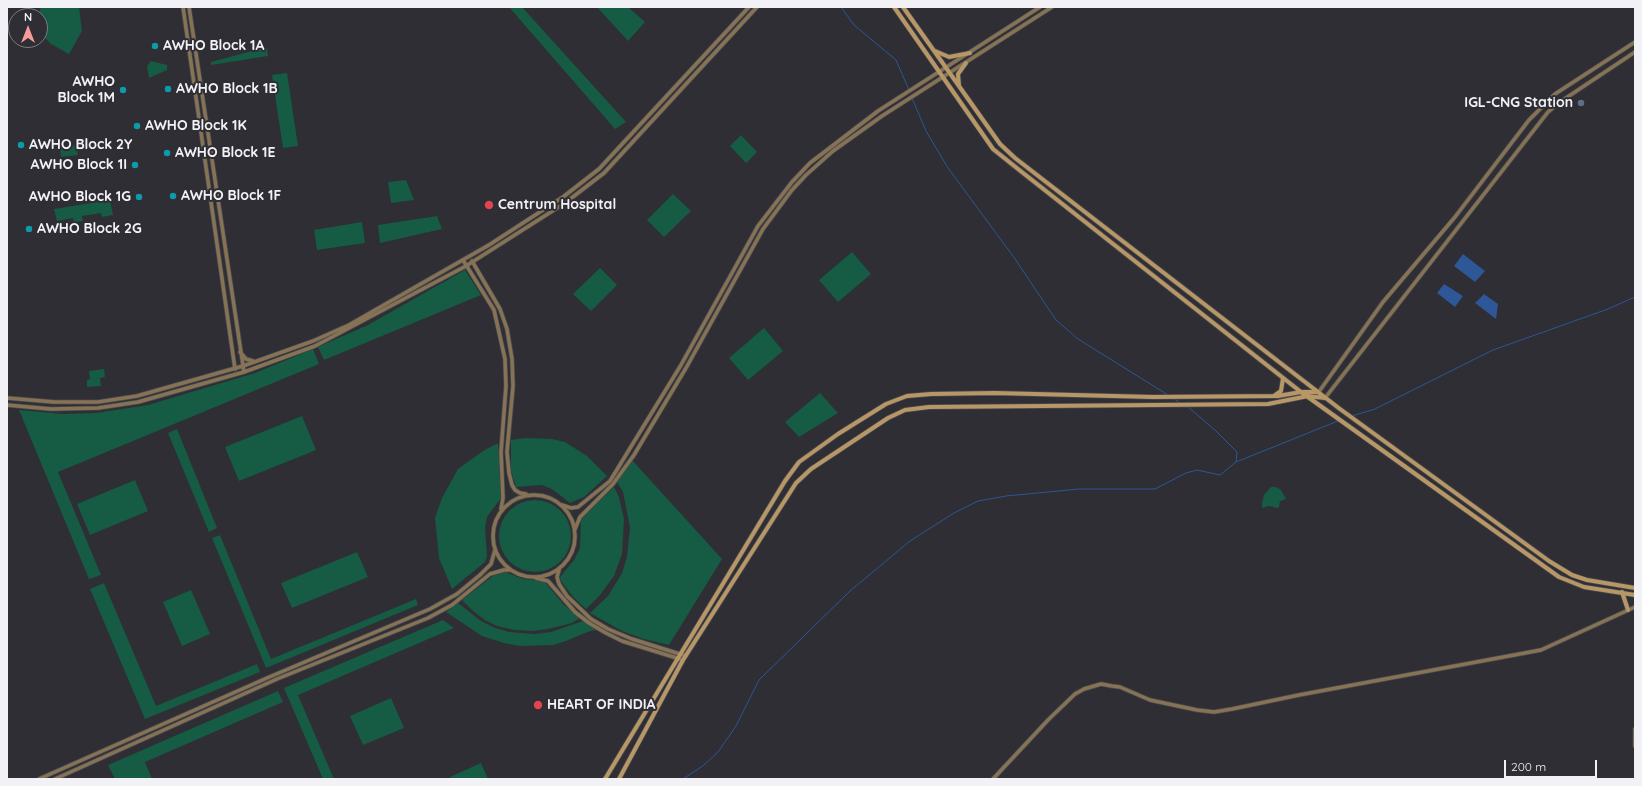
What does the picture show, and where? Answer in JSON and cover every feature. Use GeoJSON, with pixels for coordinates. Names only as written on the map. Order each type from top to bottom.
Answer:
{"type":"FeatureCollection","features":[{"type":"Feature","properties":{"kind":"main road"},"geometry":{"type":"LineString","coordinates":[[894,7],[993,149],[1300,392],[1334,414],[1559,577],[1584,587],[1635,595]]}},
{"type":"Feature","properties":{"kind":"main road"},"geometry":{"type":"LineString","coordinates":[[903,7],[1000,144],[1015,158],[1343,412],[1559,568],[1587,580],[1635,588]]}},
{"type":"Feature","properties":{"kind":"main road"},"geometry":{"type":"LineString","coordinates":[[933,50],[948,57],[970,53]]}},
{"type":"Feature","properties":{"kind":"main road"},"geometry":{"type":"LineString","coordinates":[[959,87],[958,74],[966,63]]}},
{"type":"Feature","properties":{"kind":"main road"},"geometry":{"type":"LineString","coordinates":[[1273,396],[1280,391],[1283,378]]}},
{"type":"Feature","properties":{"kind":"main road"},"geometry":{"type":"LineString","coordinates":[[605,779],[785,481],[799,462],[886,404],[907,396],[931,394],[995,393],[1188,397],[1273,396],[1300,392],[1318,392]]}},
{"type":"Feature","properties":{"kind":"main road"},"geometry":{"type":"LineString","coordinates":[[619,779],[685,658],[796,483],[811,468],[888,418],[905,410],[929,406],[1268,404],[1308,396],[1325,398]]}},
{"type":"Feature","properties":{"kind":"main road"},"geometry":{"type":"LineString","coordinates":[[1622,592],[1628,610]]}},
{"type":"Feature","properties":{"kind":"street"},"geometry":{"type":"LineString","coordinates":[[183,7],[236,374]]}},
{"type":"Feature","properties":{"kind":"street"},"geometry":{"type":"LineString","coordinates":[[189,7],[244,372]]}},
{"type":"Feature","properties":{"kind":"street"},"geometry":{"type":"LineString","coordinates":[[7,398],[54,402],[98,402],[137,396],[242,366],[313,341],[349,325],[470,256],[563,197],[599,169],[749,7]]}},
{"type":"Feature","properties":{"kind":"street"},"geometry":{"type":"LineString","coordinates":[[7,405],[51,409],[98,408],[138,402],[244,372],[315,346],[466,266],[565,203],[604,173],[757,7]]}},
{"type":"Feature","properties":{"kind":"street"},"geometry":{"type":"LineString","coordinates":[[470,256],[500,309],[507,329],[512,359],[513,386],[508,452],[509,473],[512,485],[515,490],[520,493],[550,497],[562,505],[571,508],[578,507],[610,481],[680,365],[758,226],[792,182],[810,163],[844,137],[904,95],[1040,7]]}},
{"type":"Feature","properties":{"kind":"street"},"geometry":{"type":"LineString","coordinates":[[532,578],[546,576],[559,570],[568,562],[574,548],[575,529],[580,517],[613,484],[634,455],[686,368],[763,229],[792,190],[833,151],[882,116],[1052,7]]}},
{"type":"Feature","properties":{"kind":"street"},"geometry":{"type":"LineString","coordinates":[[1318,392],[1383,302],[1455,217],[1529,120],[1555,94],[1635,42]]}},
{"type":"Feature","properties":{"kind":"street"},"geometry":{"type":"LineString","coordinates":[[1325,398],[1548,112],[1560,102],[1635,52]]}},
{"type":"Feature","properties":{"kind":"street"},"geometry":{"type":"LineString","coordinates":[[462,260],[494,310],[505,359],[506,386],[501,452],[503,498],[501,509],[494,524],[492,537],[495,550],[500,560],[510,570]]}},
{"type":"Feature","properties":{"kind":"street"},"geometry":{"type":"LineString","coordinates":[[240,352],[246,359],[256,361]]}},
{"type":"Feature","properties":{"kind":"street"},"geometry":{"type":"LineString","coordinates":[[227,371],[233,364],[233,356]]}},
{"type":"Feature","properties":{"kind":"street"},"geometry":{"type":"LineString","coordinates":[[186,377],[188,382]]}},
{"type":"Feature","properties":{"kind":"street"},"geometry":{"type":"LineString","coordinates":[[501,509],[521,496],[529,495]]}},
{"type":"Feature","properties":{"kind":"street"},"geometry":{"type":"LineString","coordinates":[[562,505],[570,516],[575,529]]}},
{"type":"Feature","properties":{"kind":"street"},"geometry":{"type":"LineString","coordinates":[[39,779],[267,678],[430,609],[457,594],[480,575],[491,564],[495,550]]}},
{"type":"Feature","properties":{"kind":"street"},"geometry":{"type":"LineString","coordinates":[[55,779],[277,679],[428,618],[452,605],[490,574],[504,570],[510,570],[532,578],[548,581],[575,612],[589,623],[606,633],[622,640],[680,656]]}},
{"type":"Feature","properties":{"kind":"street"},"geometry":{"type":"LineString","coordinates":[[559,570],[557,577],[559,584],[567,596],[591,619],[626,637],[685,658]]}},
{"type":"Feature","properties":{"kind":"street"},"geometry":{"type":"LineString","coordinates":[[993,779],[1048,720],[1075,694],[1084,689],[1101,684],[1120,687],[1150,700],[1214,712],[1541,650],[1635,607]]}},
{"type":"Feature","properties":{"kind":"street"},"geometry":{"type":"LineString","coordinates":[[1635,729],[1635,746]]}},
{"type":"Feature","properties":{"kind":"green space"},"geometry":{"type":"Polygon","coordinates":[[[79,7],[82,31],[69,54],[48,41],[48,8],[41,8],[79,7]]]}},
{"type":"Feature","properties":{"kind":"green space"},"geometry":{"type":"Polygon","coordinates":[[[509,7],[522,7],[626,122],[615,129],[509,7]]]}},
{"type":"Feature","properties":{"kind":"green space"},"geometry":{"type":"Polygon","coordinates":[[[597,7],[628,7],[645,22],[628,41],[597,7]]]}},
{"type":"Feature","properties":{"kind":"green space"},"geometry":{"type":"Polygon","coordinates":[[[267,47],[268,56],[211,65],[211,62],[267,47]]]}},
{"type":"Feature","properties":{"kind":"green space"},"geometry":{"type":"Polygon","coordinates":[[[151,61],[167,65],[167,70],[149,78],[147,66],[151,61]]]}},
{"type":"Feature","properties":{"kind":"green space"},"geometry":{"type":"Polygon","coordinates":[[[287,73],[298,146],[283,148],[272,75],[287,73]]]}},
{"type":"Feature","properties":{"kind":"green space"},"geometry":{"type":"Polygon","coordinates":[[[741,135],[757,152],[746,163],[730,146],[741,135]]]}},
{"type":"Feature","properties":{"kind":"green space"},"geometry":{"type":"Polygon","coordinates":[[[76,145],[78,155],[61,157],[60,147],[76,145]]]}},
{"type":"Feature","properties":{"kind":"green space"},"geometry":{"type":"Polygon","coordinates":[[[406,180],[414,200],[391,203],[388,182],[406,180]]]}},
{"type":"Feature","properties":{"kind":"green space"},"geometry":{"type":"Polygon","coordinates":[[[673,194],[691,211],[664,237],[647,220],[673,194]]]}},
{"type":"Feature","properties":{"kind":"green space"},"geometry":{"type":"Polygon","coordinates":[[[110,200],[113,215],[102,217],[101,213],[82,216],[83,221],[74,222],[73,218],[57,221],[54,209],[110,200]]]}},
{"type":"Feature","properties":{"kind":"green space"},"geometry":{"type":"Polygon","coordinates":[[[437,216],[442,229],[380,243],[378,225],[437,216]]]}},
{"type":"Feature","properties":{"kind":"green space"},"geometry":{"type":"Polygon","coordinates":[[[362,222],[365,243],[317,250],[314,230],[362,222]]]}},
{"type":"Feature","properties":{"kind":"green space"},"geometry":{"type":"Polygon","coordinates":[[[852,252],[871,274],[838,302],[819,280],[852,252]]]}},
{"type":"Feature","properties":{"kind":"green space"},"geometry":{"type":"Polygon","coordinates":[[[600,268],[617,285],[591,311],[573,294],[600,268]]]}},
{"type":"Feature","properties":{"kind":"green space"},"geometry":{"type":"Polygon","coordinates":[[[465,270],[481,295],[324,360],[318,347],[368,325],[465,270]]]}},
{"type":"Feature","properties":{"kind":"green space"},"geometry":{"type":"Polygon","coordinates":[[[764,328],[783,351],[748,380],[729,358],[764,328]]]}},
{"type":"Feature","properties":{"kind":"green space"},"geometry":{"type":"Polygon","coordinates":[[[313,349],[319,364],[58,472],[101,575],[89,579],[19,410],[63,414],[96,413],[148,405],[255,373],[313,349]]]}},
{"type":"Feature","properties":{"kind":"green space"},"geometry":{"type":"Polygon","coordinates":[[[104,369],[105,377],[100,378],[101,386],[87,387],[87,380],[90,379],[89,371],[104,369]]]}},
{"type":"Feature","properties":{"kind":"green space"},"geometry":{"type":"Polygon","coordinates":[[[820,393],[838,413],[799,437],[785,422],[820,393]]]}},
{"type":"Feature","properties":{"kind":"green space"},"geometry":{"type":"Polygon","coordinates":[[[302,416],[316,450],[239,481],[225,447],[302,416]]]}},
{"type":"Feature","properties":{"kind":"green space"},"geometry":{"type":"Polygon","coordinates":[[[177,429],[217,528],[209,532],[168,433],[177,429]]]}},
{"type":"Feature","properties":{"kind":"green space"},"geometry":{"type":"Polygon","coordinates":[[[525,438],[552,439],[565,442],[587,456],[607,476],[584,497],[570,503],[552,489],[542,485],[516,487],[511,471],[511,440],[525,438]]]}},
{"type":"Feature","properties":{"kind":"green space"},"geometry":{"type":"Polygon","coordinates":[[[498,443],[501,498],[487,517],[485,528],[487,557],[485,562],[452,589],[439,558],[435,518],[442,498],[458,469],[483,451],[498,443]]]}},
{"type":"Feature","properties":{"kind":"green space"},"geometry":{"type":"Polygon","coordinates":[[[632,460],[722,559],[669,645],[644,639],[622,631],[590,613],[608,596],[622,573],[627,557],[630,527],[623,492],[617,482],[632,460]]]}},
{"type":"Feature","properties":{"kind":"green space"},"geometry":{"type":"Polygon","coordinates":[[[135,480],[148,511],[90,535],[77,504],[135,480]]]}},
{"type":"Feature","properties":{"kind":"green space"},"geometry":{"type":"Polygon","coordinates":[[[614,487],[619,497],[624,519],[622,554],[614,576],[600,595],[586,609],[573,597],[561,581],[560,577],[574,560],[580,548],[581,518],[614,487]]]}},
{"type":"Feature","properties":{"kind":"green space"},"geometry":{"type":"Polygon","coordinates":[[[1271,487],[1276,487],[1281,490],[1286,499],[1280,501],[1279,507],[1277,508],[1269,506],[1262,508],[1264,495],[1271,487]]]}},
{"type":"Feature","properties":{"kind":"green space"},"geometry":{"type":"Polygon","coordinates":[[[528,500],[542,500],[561,510],[571,529],[571,543],[561,562],[542,572],[528,572],[509,562],[499,543],[499,529],[509,510],[528,500]]]}},
{"type":"Feature","properties":{"kind":"green space"},"geometry":{"type":"Polygon","coordinates":[[[220,535],[271,659],[416,599],[418,605],[266,668],[212,538],[220,535]]]}},
{"type":"Feature","properties":{"kind":"green space"},"geometry":{"type":"Polygon","coordinates":[[[357,552],[368,577],[292,608],[281,583],[357,552]]]}},
{"type":"Feature","properties":{"kind":"green space"},"geometry":{"type":"Polygon","coordinates":[[[505,572],[523,579],[544,581],[564,605],[580,618],[572,623],[532,631],[514,630],[497,626],[485,620],[462,600],[493,576],[505,572]]]}},
{"type":"Feature","properties":{"kind":"green space"},"geometry":{"type":"Polygon","coordinates":[[[104,583],[156,706],[257,664],[260,672],[145,719],[90,589],[104,583]]]}},
{"type":"Feature","properties":{"kind":"green space"},"geometry":{"type":"Polygon","coordinates":[[[191,590],[210,634],[182,646],[163,602],[191,590]]]}},
{"type":"Feature","properties":{"kind":"green space"},"geometry":{"type":"Polygon","coordinates":[[[458,603],[481,621],[495,628],[509,632],[534,634],[551,632],[583,621],[599,630],[590,631],[553,645],[520,646],[504,643],[482,636],[446,612],[458,603]]]}},
{"type":"Feature","properties":{"kind":"green space"},"geometry":{"type":"Polygon","coordinates":[[[443,620],[454,628],[298,695],[334,779],[323,779],[284,688],[443,620]]]}},
{"type":"Feature","properties":{"kind":"green space"},"geometry":{"type":"Polygon","coordinates":[[[278,691],[283,702],[145,762],[152,779],[115,779],[108,765],[278,691]]]}},
{"type":"Feature","properties":{"kind":"green space"},"geometry":{"type":"Polygon","coordinates":[[[391,698],[404,728],[363,745],[350,716],[391,698]]]}},
{"type":"Feature","properties":{"kind":"green space"},"geometry":{"type":"Polygon","coordinates":[[[481,763],[488,779],[451,779],[450,777],[481,763]]]}},
{"type":"Feature","properties":{"kind":"water"},"geometry":{"type":"Polygon","coordinates":[[[1463,254],[1485,271],[1475,282],[1454,266],[1463,254]]]}},
{"type":"Feature","properties":{"kind":"water"},"geometry":{"type":"Polygon","coordinates":[[[1444,284],[1463,296],[1455,307],[1437,293],[1444,284]]]}},
{"type":"Feature","properties":{"kind":"water"},"geometry":{"type":"Polygon","coordinates":[[[1484,294],[1498,304],[1496,319],[1475,303],[1484,294]]]}},
{"type":"Feature","properties":{"kind":"waterway"},"geometry":{"type":"LineString","coordinates":[[841,7],[854,25],[896,60],[909,90]]}},
{"type":"Feature","properties":{"kind":"waterway"},"geometry":{"type":"LineString","coordinates":[[912,98],[926,131],[948,168],[1013,256],[1056,320],[1078,339],[1168,395]]}},
{"type":"Feature","properties":{"kind":"waterway"},"geometry":{"type":"LineString","coordinates":[[1352,416],[1375,409],[1493,350],[1608,309],[1635,297]]}},
{"type":"Feature","properties":{"kind":"waterway"},"geometry":{"type":"LineString","coordinates":[[1173,398],[1180,403]]}},
{"type":"Feature","properties":{"kind":"waterway"},"geometry":{"type":"LineString","coordinates":[[683,779],[704,765],[718,752],[736,726],[759,680],[850,591],[910,541],[954,513],[978,501],[1006,496],[1079,489],[1155,489],[1186,473],[1197,470],[1220,475],[1236,462],[1237,452],[1216,431],[1187,406]]}},
{"type":"Feature","properties":{"kind":"waterway"},"geometry":{"type":"LineString","coordinates":[[1236,462],[1338,421]]}},
{"type":"Feature","properties":{"kind":"place","name":"AWHO Block 1A"},"geometry":{"type":"Point","coordinates":[155,46]}},
{"type":"Feature","properties":{"kind":"place","name":"AWHO Block 1B"},"geometry":{"type":"Point","coordinates":[168,89]}},
{"type":"Feature","properties":{"kind":"place","name":"AWHO Block 1M"},"geometry":{"type":"Point","coordinates":[123,90]}},
{"type":"Feature","properties":{"kind":"place","name":"IGL-CNG Station"},"geometry":{"type":"Point","coordinates":[1581,103]}},
{"type":"Feature","properties":{"kind":"place","name":"AWHO Block 1K"},"geometry":{"type":"Point","coordinates":[137,126]}},
{"type":"Feature","properties":{"kind":"place","name":"AWHO Block 2Y"},"geometry":{"type":"Point","coordinates":[21,145]}},
{"type":"Feature","properties":{"kind":"place","name":"AWHO Block 1E"},"geometry":{"type":"Point","coordinates":[167,153]}},
{"type":"Feature","properties":{"kind":"place","name":"AWHO Block 1I"},"geometry":{"type":"Point","coordinates":[135,165]}},
{"type":"Feature","properties":{"kind":"place","name":"AWHO Block 1F"},"geometry":{"type":"Point","coordinates":[173,196]}},
{"type":"Feature","properties":{"kind":"place","name":"AWHO Block 1G"},"geometry":{"type":"Point","coordinates":[139,197]}},
{"type":"Feature","properties":{"kind":"place","name":"Centrum Hospital"},"geometry":{"type":"Point","coordinates":[489,205]}},
{"type":"Feature","properties":{"kind":"place","name":"AWHO Block 2G"},"geometry":{"type":"Point","coordinates":[29,229]}},
{"type":"Feature","properties":{"kind":"place","name":"HEART OF INDIA"},"geometry":{"type":"Point","coordinates":[538,705]}}]}
